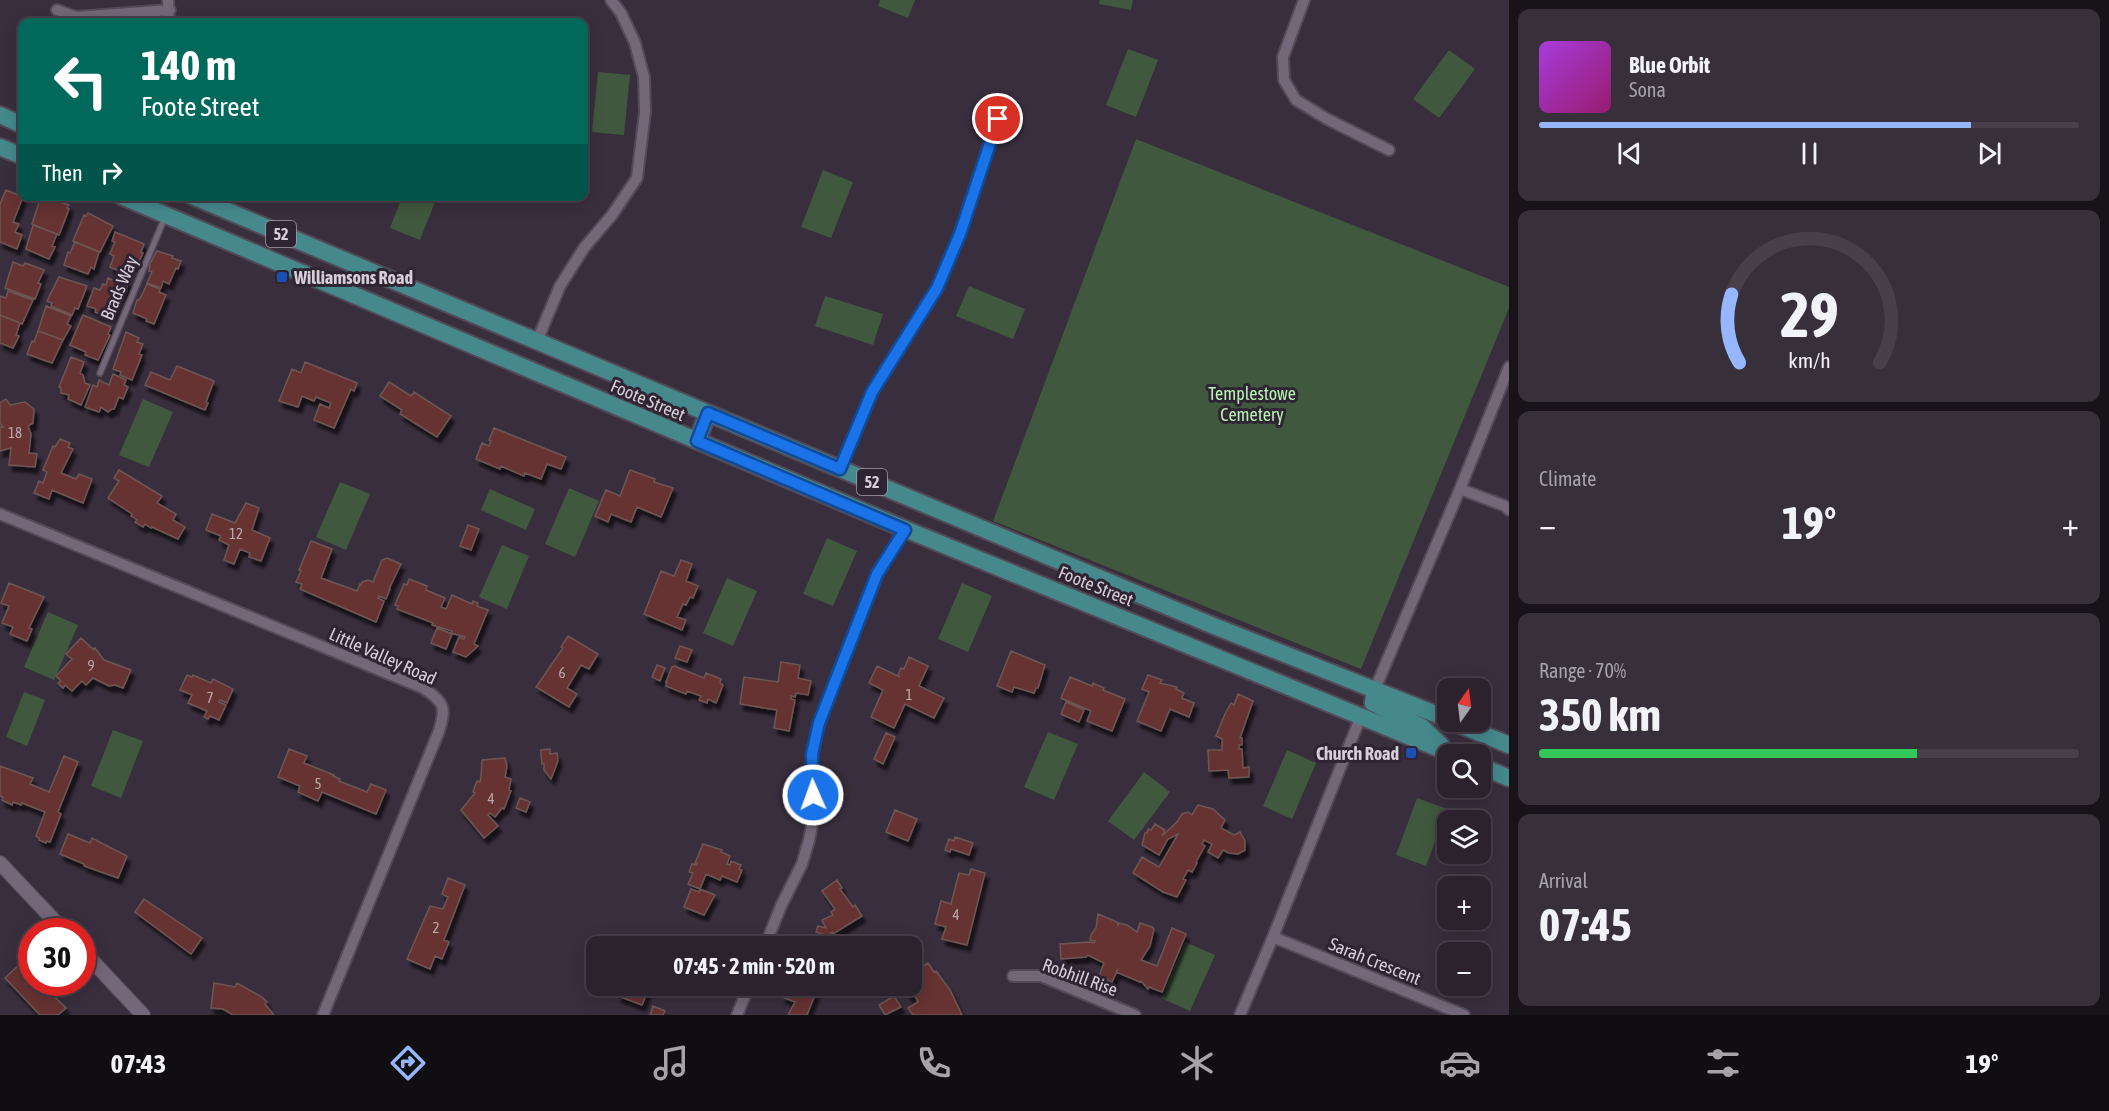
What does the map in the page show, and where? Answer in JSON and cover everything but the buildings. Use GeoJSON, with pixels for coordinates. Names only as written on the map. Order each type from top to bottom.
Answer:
{"type":"FeatureCollection","features":[{"type":"Feature","properties":{"kind":"main road"},"geometry":{"type":"LineString","coordinates":[[0,115],[18,123]]}},
{"type":"Feature","properties":{"kind":"main road"},"geometry":{"type":"LineString","coordinates":[[0,147],[18,154]]}},
{"type":"Feature","properties":{"kind":"main road","name":"Foote Street"},"geometry":{"type":"LineString","coordinates":[[133,201],[905,530],[1361,716]]}},
{"type":"Feature","properties":{"kind":"main road","name":"Foote Street"},"geometry":{"type":"LineString","coordinates":[[204,201],[1209,624],[1376,689]]}},
{"type":"Feature","properties":{"kind":"main road"},"geometry":{"type":"LineString","coordinates":[[697,441],[708,413]]}},
{"type":"Feature","properties":{"kind":"main road"},"geometry":{"type":"LineString","coordinates":[[1376,689],[1373,703],[1422,727],[1440,744]]}},
{"type":"Feature","properties":{"kind":"main road","name":"52"},"geometry":{"type":"LineString","coordinates":[[1376,689],[1437,714]]}},
{"type":"Feature","properties":{"kind":"main road","name":"52"},"geometry":{"type":"LineString","coordinates":[[1361,716],[1437,748]]}},
{"type":"Feature","properties":{"kind":"main road"},"geometry":{"type":"LineString","coordinates":[[1477,732],[1509,745]]}},
{"type":"Feature","properties":{"kind":"main road"},"geometry":{"type":"LineString","coordinates":[[1491,771],[1509,778]]}},
{"type":"Feature","properties":{"kind":"street"},"geometry":{"type":"LineString","coordinates":[[537,341],[560,286],[584,248],[612,215],[637,178],[645,112],[644,77],[635,43],[621,13],[611,0]]}},
{"type":"Feature","properties":{"kind":"street"},"geometry":{"type":"LineString","coordinates":[[1304,0],[1283,57],[1284,80],[1296,100],[1327,119],[1389,150]]}},
{"type":"Feature","properties":{"kind":"street"},"geometry":{"type":"LineString","coordinates":[[57,10],[76,17],[169,5]]}},
{"type":"Feature","properties":{"kind":"street"},"geometry":{"type":"LineString","coordinates":[[840,469],[872,392],[937,288],[960,234],[998,119]]}},
{"type":"Feature","properties":{"kind":"street"},"geometry":{"type":"LineString","coordinates":[[1376,689],[1509,367]]}},
{"type":"Feature","properties":{"kind":"street"},"geometry":{"type":"LineString","coordinates":[[1460,489],[1505,506],[1509,510]]}},
{"type":"Feature","properties":{"kind":"street","name":"Little Valley Road"},"geometry":{"type":"LineString","coordinates":[[0,514],[423,688],[434,695],[442,705],[443,718],[439,732],[323,1015]]}},
{"type":"Feature","properties":{"kind":"street"},"geometry":{"type":"LineString","coordinates":[[769,936],[802,864],[809,840],[814,816],[812,754],[819,723],[877,574],[905,530]]}},
{"type":"Feature","properties":{"kind":"street"},"geometry":{"type":"LineString","coordinates":[[1240,1015],[1361,716]]}},
{"type":"Feature","properties":{"kind":"street"},"geometry":{"type":"LineString","coordinates":[[0,863],[52,918]]}},
{"type":"Feature","properties":{"kind":"street","name":"Sarah Crescent"},"geometry":{"type":"LineString","coordinates":[[1273,937],[1464,1015]]}},
{"type":"Feature","properties":{"kind":"street"},"geometry":{"type":"LineString","coordinates":[[96,965],[143,1015]]}},
{"type":"Feature","properties":{"kind":"street","name":"Robhill Rise"},"geometry":{"type":"LineString","coordinates":[[1013,976],[1041,976],[1135,1015]]}},
{"type":"Feature","properties":{"kind":"street"},"geometry":{"type":"LineString","coordinates":[[737,1015],[745,996]]}},
{"type":"Feature","properties":{"kind":"lane","name":"Brads Way"},"geometry":{"type":"LineString","coordinates":[[100,373],[165,215]]}},
{"type":"Feature","properties":{"kind":"green space"},"geometry":{"type":"Polygon","coordinates":[[[880,0],[915,0],[908,18],[878,6],[880,0]]]}},
{"type":"Feature","properties":{"kind":"green space"},"geometry":{"type":"Polygon","coordinates":[[[1100,0],[1133,0],[1131,10],[1099,4],[1100,0]]]}},
{"type":"Feature","properties":{"kind":"green space"},"geometry":{"type":"Polygon","coordinates":[[[1128,49],[1158,60],[1136,117],[1106,105],[1128,49]]]}},
{"type":"Feature","properties":{"kind":"green space"},"geometry":{"type":"Polygon","coordinates":[[[1449,50],[1475,69],[1439,118],[1413,99],[1449,50]]]}},
{"type":"Feature","properties":{"kind":"green space"},"geometry":{"type":"Polygon","coordinates":[[[598,72],[630,75],[624,135],[592,132],[598,72]]]}},
{"type":"Feature","properties":{"kind":"green space","name":"Templestowe Cemetery"},"geometry":{"type":"Polygon","coordinates":[[[1136,139],[1509,287],[1509,308],[1361,669],[993,521],[1136,139]]]}},
{"type":"Feature","properties":{"kind":"green space"},"geometry":{"type":"Polygon","coordinates":[[[823,170],[853,182],[831,238],[801,227],[823,170]]]}},
{"type":"Feature","properties":{"kind":"green space"},"geometry":{"type":"Polygon","coordinates":[[[400,201],[435,201],[420,240],[390,228],[400,201]]]}},
{"type":"Feature","properties":{"kind":"green space"},"geometry":{"type":"Polygon","coordinates":[[[969,286],[1025,309],[1013,339],[956,316],[969,286]]]}},
{"type":"Feature","properties":{"kind":"green space"},"geometry":{"type":"Polygon","coordinates":[[[825,296],[883,314],[873,345],[815,326],[825,296]]]}},
{"type":"Feature","properties":{"kind":"green space"},"geometry":{"type":"Polygon","coordinates":[[[143,399],[173,412],[149,467],[119,455],[143,399]]]}},
{"type":"Feature","properties":{"kind":"green space"},"geometry":{"type":"Polygon","coordinates":[[[340,482],[370,494],[346,550],[316,537],[340,482]]]}},
{"type":"Feature","properties":{"kind":"green space"},"geometry":{"type":"Polygon","coordinates":[[[569,488],[599,501],[575,557],[545,544],[569,488]]]}},
{"type":"Feature","properties":{"kind":"green space"},"geometry":{"type":"Polygon","coordinates":[[[490,489],[535,509],[526,530],[481,510],[490,489]]]}},
{"type":"Feature","properties":{"kind":"green space"},"geometry":{"type":"Polygon","coordinates":[[[827,538],[857,551],[833,606],[803,594],[827,538]]]}},
{"type":"Feature","properties":{"kind":"green space"},"geometry":{"type":"Polygon","coordinates":[[[502,545],[529,556],[507,609],[479,597],[502,545]]]}},
{"type":"Feature","properties":{"kind":"green space"},"geometry":{"type":"Polygon","coordinates":[[[727,578],[757,591],[733,646],[703,633],[727,578]]]}},
{"type":"Feature","properties":{"kind":"green space"},"geometry":{"type":"Polygon","coordinates":[[[962,583],[992,596],[968,652],[938,639],[962,583]]]}},
{"type":"Feature","properties":{"kind":"green space"},"geometry":{"type":"Polygon","coordinates":[[[48,612],[78,625],[54,680],[24,667],[48,612]]]}},
{"type":"Feature","properties":{"kind":"green space"},"geometry":{"type":"Polygon","coordinates":[[[24,692],[45,700],[27,746],[6,737],[24,692]]]}},
{"type":"Feature","properties":{"kind":"green space"},"geometry":{"type":"Polygon","coordinates":[[[113,730],[143,741],[121,798],[91,786],[113,730]]]}},
{"type":"Feature","properties":{"kind":"green space"},"geometry":{"type":"Polygon","coordinates":[[[1048,732],[1078,744],[1054,800],[1024,787],[1048,732]]]}},
{"type":"Feature","properties":{"kind":"green space"},"geometry":{"type":"Polygon","coordinates":[[[1287,750],[1316,763],[1292,819],[1263,806],[1287,750]]]}},
{"type":"Feature","properties":{"kind":"green space"},"geometry":{"type":"Polygon","coordinates":[[[1144,772],[1170,792],[1134,840],[1108,821],[1144,772]]]}},
{"type":"Feature","properties":{"kind":"green space"},"geometry":{"type":"Polygon","coordinates":[[[1417,798],[1447,809],[1437,810],[1437,836],[1426,866],[1396,855],[1417,798]]]}},
{"type":"Feature","properties":{"kind":"green space"},"geometry":{"type":"Polygon","coordinates":[[[1185,942],[1215,955],[1190,1011],[1161,998],[1185,942]]]}},
{"type":"Feature","properties":{"kind":"place","name":"Williamsons Road"},"geometry":{"type":"Point","coordinates":[282,277]}},
{"type":"Feature","properties":{"kind":"place","name":"Church Road"},"geometry":{"type":"Point","coordinates":[1411,753]}},
{"type":"Feature","properties":{"kind":"route"},"geometry":{"type":"LineString","coordinates":[[813,795],[812,754],[819,723],[877,574],[905,530],[697,441],[708,413],[840,469],[872,392],[937,288],[960,234],[998,119]]}}]}
